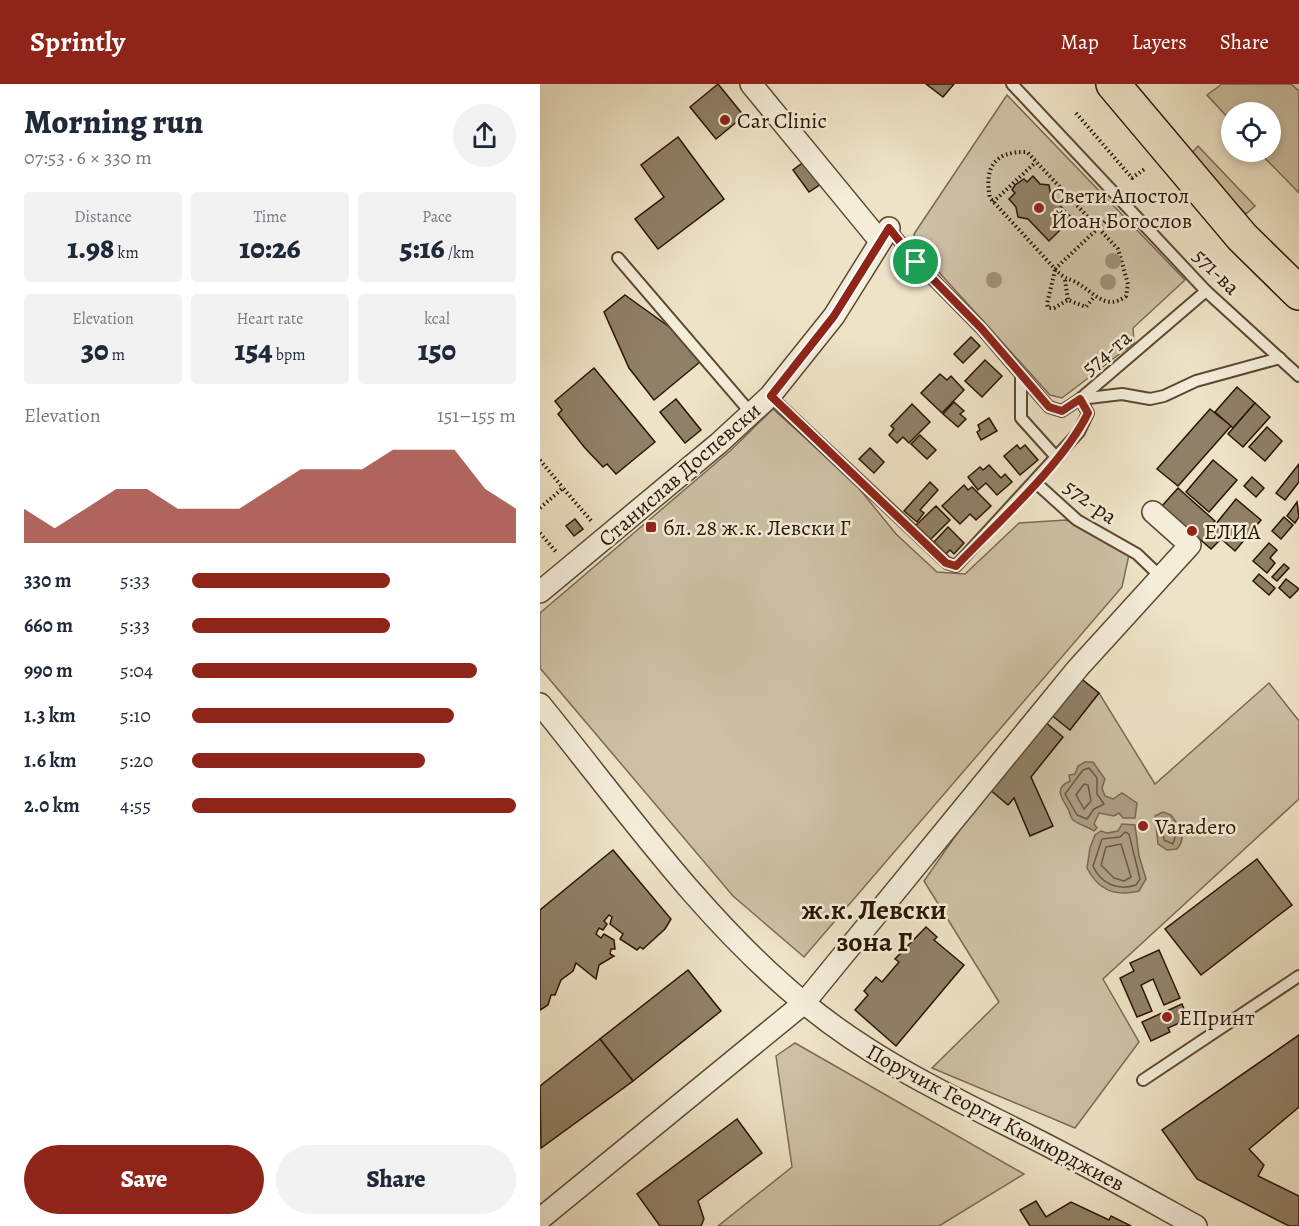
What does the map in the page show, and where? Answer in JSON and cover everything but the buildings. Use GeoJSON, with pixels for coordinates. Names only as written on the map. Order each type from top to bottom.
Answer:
{"type":"FeatureCollection","features":[{"type":"Feature","properties":{"kind":"main road"},"geometry":{"type":"LineString","coordinates":[[1113,84],[1242,237],[1299,293]]}},
{"type":"Feature","properties":{"kind":"street"},"geometry":{"type":"LineString","coordinates":[[751,84],[885,234]]}},
{"type":"Feature","properties":{"kind":"street","name":"Станислав Доспевски"},"geometry":{"type":"LineString","coordinates":[[540,592],[771,396],[834,316],[885,234]]}},
{"type":"Feature","properties":{"kind":"street"},"geometry":{"type":"LineString","coordinates":[[540,1220],[804,1003],[1078,668],[1190,545],[1153,512]]}},
{"type":"Feature","properties":{"kind":"street","name":"Поручик Георги Кюмюрджиев"},"geometry":{"type":"LineString","coordinates":[[540,704],[714,917],[763,967],[804,1003],[850,1038],[901,1071],[1075,1160],[1196,1226]]}},
{"type":"Feature","properties":{"kind":"lane","name":"571-ва"},"geometry":{"type":"LineString","coordinates":[[1012,84],[1206,291],[1299,376]]}},
{"type":"Feature","properties":{"kind":"lane"},"geometry":{"type":"LineString","coordinates":[[885,234],[981,328],[1049,407],[1062,411],[1080,399],[1122,394],[1150,399],[1164,396],[1196,381],[1280,358]]}},
{"type":"Feature","properties":{"kind":"lane"},"geometry":{"type":"LineString","coordinates":[[618,258],[751,413]]}},
{"type":"Feature","properties":{"kind":"lane","name":"574-та"},"geometry":{"type":"LineString","coordinates":[[1035,482],[1079,432],[1088,413],[1080,399],[1206,291]]}},
{"type":"Feature","properties":{"kind":"lane"},"geometry":{"type":"LineString","coordinates":[[1021,376],[1022,418],[1057,458]]}},
{"type":"Feature","properties":{"kind":"lane","name":"572-ра"},"geometry":{"type":"LineString","coordinates":[[771,396],[951,566],[956,566],[1035,482],[1077,520],[1137,554],[1161,577]]}},
{"type":"Feature","properties":{"kind":"lane"},"geometry":{"type":"LineString","coordinates":[[1143,1080],[1299,976]]}},
{"type":"Feature","properties":{"kind":"path"},"geometry":{"type":"LineString","coordinates":[[1077,113],[1132,178],[1146,168]]}},
{"type":"Feature","properties":{"kind":"path"},"geometry":{"type":"LineString","coordinates":[[1065,280],[1078,283],[1094,297],[1106,302],[1119,301],[1126,296],[1128,284],[1118,249],[1027,152],[1013,152],[1002,156],[990,168],[988,175],[987,183],[993,202],[1065,280],[1068,300]]}},
{"type":"Feature","properties":{"kind":"path"},"geometry":{"type":"LineString","coordinates":[[993,202],[1036,162]]}},
{"type":"Feature","properties":{"kind":"path"},"geometry":{"type":"LineString","coordinates":[[1068,300],[1054,308],[1048,308],[1055,269],[1125,202]]}},
{"type":"Feature","properties":{"kind":"path"},"geometry":{"type":"LineString","coordinates":[[1068,300],[1086,307],[1094,297]]}},
{"type":"Feature","properties":{"kind":"path"},"geometry":{"type":"LineString","coordinates":[[540,460],[606,538]]}},
{"type":"Feature","properties":{"kind":"path"},"geometry":{"type":"LineString","coordinates":[[540,508],[563,488]]}},
{"type":"Feature","properties":{"kind":"path"},"geometry":{"type":"LineString","coordinates":[[540,533],[570,568]]}},
{"type":"Feature","properties":{"kind":"shaded area"},"geometry":{"type":"Polygon","coordinates":[[[1222,84],[1291,84],[1299,91],[1299,193],[1269,162],[1281,162],[1281,102],[1221,102],[1221,110],[1207,95],[1222,84]]]}},
{"type":"Feature","properties":{"kind":"shaded area"},"geometry":{"type":"Polygon","coordinates":[[[1007,95],[1185,280],[1133,328],[1134,343],[1062,398],[1050,395],[917,248],[914,234],[1007,95]]]}},
{"type":"Feature","properties":{"kind":"shaded area"},"geometry":{"type":"Polygon","coordinates":[[[1198,146],[1255,206],[1246,214],[1189,156],[1198,146]]]}},
{"type":"Feature","properties":{"kind":"shaded area"},"geometry":{"type":"Polygon","coordinates":[[[773,409],[853,481],[896,534],[937,572],[965,574],[1019,523],[1066,520],[1130,550],[1122,587],[804,957],[733,896],[540,668],[540,613],[730,451],[773,409]]]}},
{"type":"Feature","properties":{"kind":"shaded area"},"geometry":{"type":"Polygon","coordinates":[[[1079,677],[1099,693],[1155,784],[1269,683],[1299,721],[1299,799],[1103,979],[1139,1042],[1075,1128],[932,1068],[999,1002],[924,881],[979,802],[1079,677]]]}},
{"type":"Feature","properties":{"kind":"shaded area"},"geometry":{"type":"Polygon","coordinates":[[[795,1043],[1024,1174],[939,1226],[718,1226],[792,1167],[776,1056],[795,1043]]]}},
{"type":"Feature","properties":{"kind":"water"},"geometry":{"type":"Polygon","coordinates":[[[1085,762],[1093,762],[1105,779],[1102,788],[1105,796],[1113,799],[1122,793],[1137,803],[1135,818],[1123,818],[1119,813],[1114,816],[1099,813],[1094,824],[1097,828],[1094,831],[1073,820],[1060,790],[1070,781],[1069,775],[1075,774],[1078,766],[1085,762]]]}},
{"type":"Feature","properties":{"kind":"water"},"geometry":{"type":"Polygon","coordinates":[[[1163,812],[1171,815],[1181,832],[1182,840],[1177,849],[1167,850],[1158,844],[1155,816],[1163,812]]]}},
{"type":"Feature","properties":{"kind":"water"},"geometry":{"type":"Polygon","coordinates":[[[1122,824],[1135,825],[1139,856],[1146,879],[1139,891],[1131,893],[1115,892],[1102,887],[1091,876],[1087,868],[1095,835],[1101,831],[1107,833],[1118,831],[1122,824]]]}},
{"type":"Feature","properties":{"kind":"place","name":"Car Clinic"},"geometry":{"type":"Point","coordinates":[725,120]}},
{"type":"Feature","properties":{"kind":"place","name":"Свети Апостол Йоан Богослов"},"geometry":{"type":"Point","coordinates":[1039,208]}},
{"type":"Feature","properties":{"kind":"place","name":"бл. 28 ж.к. Левски Г"},"geometry":{"type":"Point","coordinates":[651,527]}},
{"type":"Feature","properties":{"kind":"place","name":"ЕЛИА"},"geometry":{"type":"Point","coordinates":[1192,531]}},
{"type":"Feature","properties":{"kind":"place","name":"Varadero"},"geometry":{"type":"Point","coordinates":[1143,826]}},
{"type":"Feature","properties":{"kind":"place","name":"ЕПринт"},"geometry":{"type":"Point","coordinates":[1167,1017]}},
{"type":"Feature","properties":{"kind":"district","name":"ж.к. Левски зона Г"},"geometry":{"type":"Point","coordinates":[874,925]}},
{"type":"Feature","properties":{"kind":"route"},"geometry":{"type":"LineString","coordinates":[[889,228],[916,262],[981,328],[1049,407],[1062,411],[1080,399],[1088,413],[1079,432],[1057,458],[956,566],[946,563],[771,396],[834,316],[889,228]]}}]}
